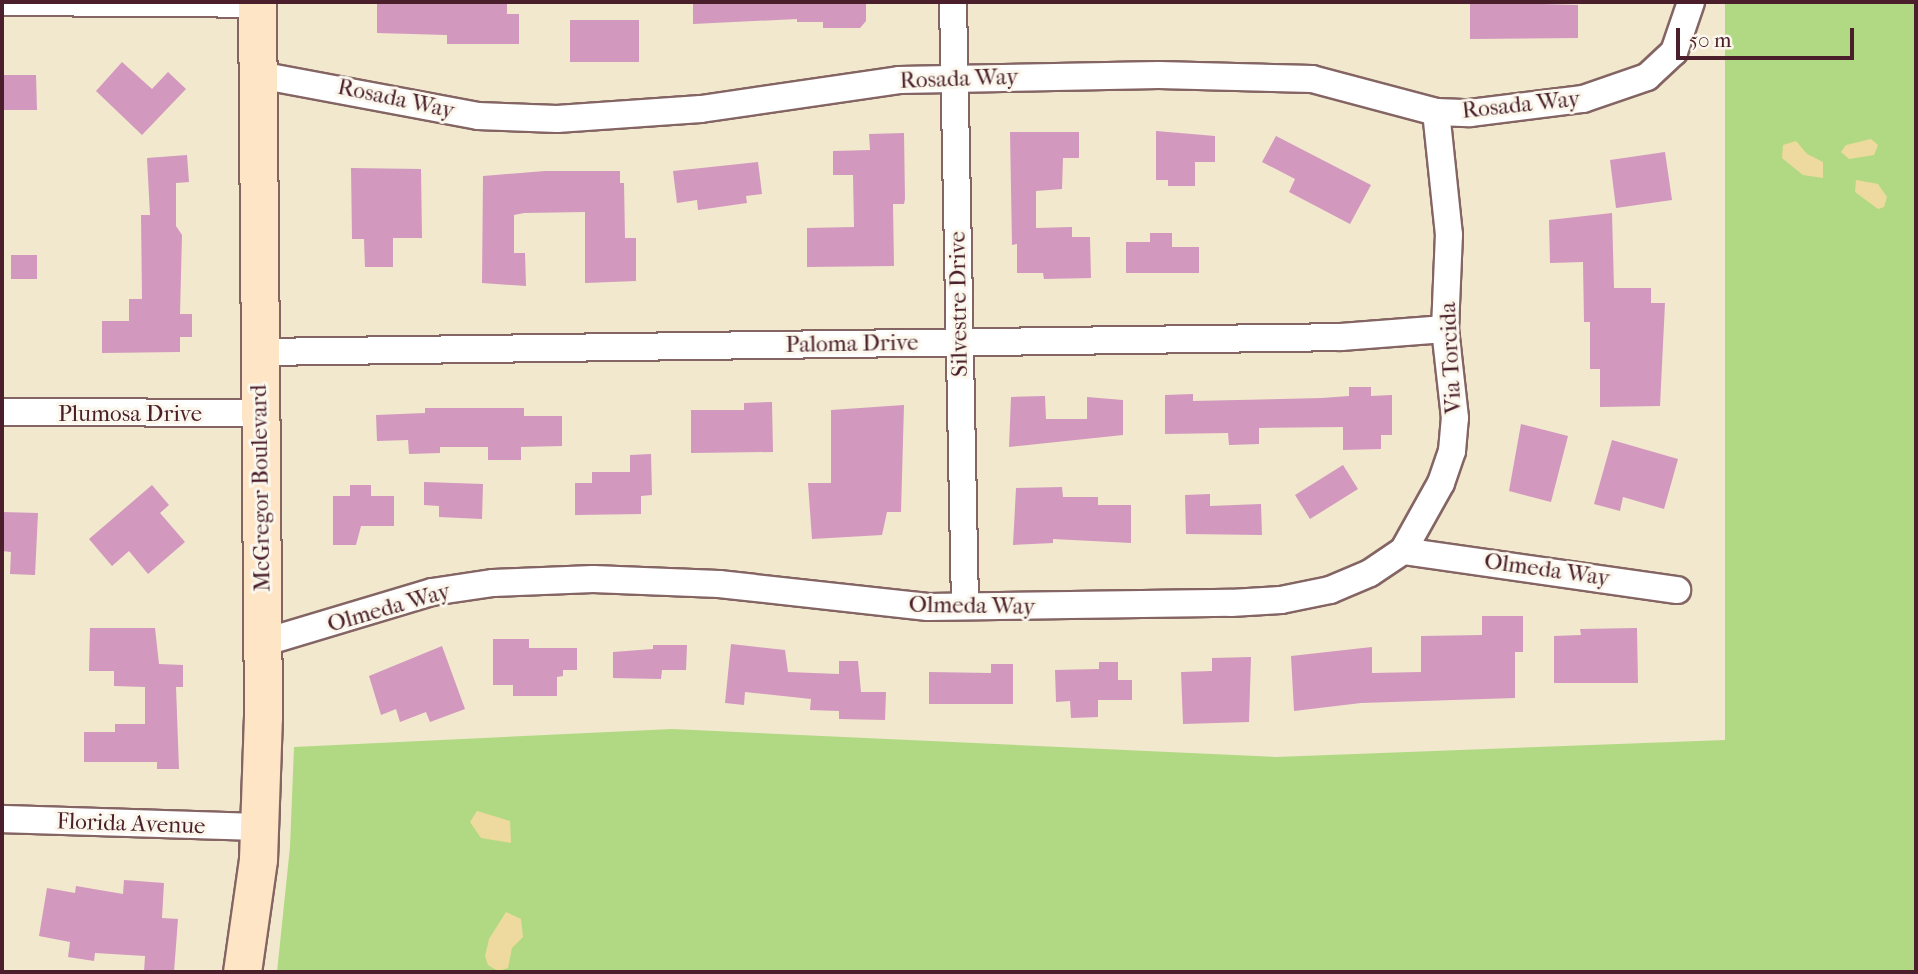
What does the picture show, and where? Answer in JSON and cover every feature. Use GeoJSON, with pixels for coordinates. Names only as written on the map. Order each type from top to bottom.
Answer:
{"type":"FeatureCollection","features":[{"type":"Feature","properties":{"kind":"main road","name":"McGregor Boulevard"},"geometry":{"type":"LineString","coordinates":[[242,972],[261,827],[257,3]]}},
{"type":"Feature","properties":{"kind":"street"},"geometry":{"type":"LineString","coordinates":[[2,2],[257,3]]}},
{"type":"Feature","properties":{"kind":"street","name":"Silvestre Drive"},"geometry":{"type":"LineString","coordinates":[[953,2],[965,606]]}},
{"type":"Feature","properties":{"kind":"street","name":"Rosada Way"},"geometry":{"type":"LineString","coordinates":[[258,75],[478,116],[558,119],[701,109],[866,84],[955,77],[1159,75],[1312,79],[1436,112],[1499,111],[1583,100],[1616,90],[1654,71],[1674,52],[1691,2]]}},
{"type":"Feature","properties":{"kind":"street","name":"Via Torcida"},"geometry":{"type":"LineString","coordinates":[[1403,551],[1425,519],[1452,451],[1455,418],[1445,329],[1449,235],[1436,112]]}},
{"type":"Feature","properties":{"kind":"street","name":"Paloma Drive"},"geometry":{"type":"LineString","coordinates":[[260,352],[1341,337],[1445,329]]}},
{"type":"Feature","properties":{"kind":"street","name":"Plumosa Drive"},"geometry":{"type":"LineString","coordinates":[[2,412],[259,413]]}},
{"type":"Feature","properties":{"kind":"street","name":"Olmeda Way"},"geometry":{"type":"LineString","coordinates":[[262,643],[432,592],[493,583],[593,579],[719,584],[880,604],[965,606],[1281,600],[1330,590],[1403,551],[1677,590]]}},
{"type":"Feature","properties":{"kind":"street","name":"Florida Avenue"},"geometry":{"type":"LineString","coordinates":[[2,819],[261,827]]}},
{"type":"Feature","properties":{"kind":"green space"},"geometry":{"type":"Polygon","coordinates":[[[1725,2],[1916,2],[1916,972],[277,972],[290,847],[294,747],[672,729],[1276,757],[1725,740],[1725,2]]]}},
{"type":"Feature","properties":{"kind":"sand"},"geometry":{"type":"Polygon","coordinates":[[[1871,139],[1878,145],[1874,155],[1849,159],[1841,152],[1846,145],[1871,139]]]}},
{"type":"Feature","properties":{"kind":"sand"},"geometry":{"type":"Polygon","coordinates":[[[1796,141],[1807,154],[1823,162],[1823,178],[1803,175],[1782,158],[1783,145],[1796,141]]]}},
{"type":"Feature","properties":{"kind":"sand"},"geometry":{"type":"Polygon","coordinates":[[[1856,180],[1878,184],[1887,197],[1884,207],[1878,209],[1855,192],[1856,180]]]}},
{"type":"Feature","properties":{"kind":"sand"},"geometry":{"type":"Polygon","coordinates":[[[477,811],[510,821],[511,843],[481,838],[470,822],[477,811]]]}},
{"type":"Feature","properties":{"kind":"sand"},"geometry":{"type":"Polygon","coordinates":[[[506,912],[521,919],[523,937],[512,948],[508,968],[498,971],[488,965],[485,956],[489,939],[506,912]]]}},
{"type":"Feature","properties":{"kind":"building"},"geometry":{"type":"Polygon","coordinates":[[[377,2],[507,2],[507,14],[519,14],[519,44],[447,44],[447,35],[377,33],[377,2]]]}},
{"type":"Feature","properties":{"kind":"building"},"geometry":{"type":"Polygon","coordinates":[[[693,2],[866,2],[866,21],[860,28],[823,28],[823,22],[797,22],[797,19],[693,24],[693,2]]]}},
{"type":"Feature","properties":{"kind":"building"},"geometry":{"type":"Polygon","coordinates":[[[1470,2],[1578,5],[1578,38],[1470,39],[1470,2]]]}},
{"type":"Feature","properties":{"kind":"building"},"geometry":{"type":"Polygon","coordinates":[[[570,20],[639,20],[639,62],[570,62],[570,20]]]}},
{"type":"Feature","properties":{"kind":"building"},"geometry":{"type":"Polygon","coordinates":[[[122,62],[152,89],[168,72],[186,89],[142,135],[96,91],[122,62]]]}},
{"type":"Feature","properties":{"kind":"building"},"geometry":{"type":"Polygon","coordinates":[[[2,75],[36,75],[37,110],[2,110],[2,75]]]}},
{"type":"Feature","properties":{"kind":"building"},"geometry":{"type":"Polygon","coordinates":[[[1156,131],[1215,136],[1215,162],[1195,162],[1195,186],[1168,186],[1168,180],[1156,180],[1156,131]]]}},
{"type":"Feature","properties":{"kind":"building"},"geometry":{"type":"Polygon","coordinates":[[[1010,132],[1079,132],[1079,158],[1063,158],[1062,189],[1036,191],[1036,228],[1072,227],[1072,237],[1090,237],[1091,278],[1044,279],[1043,273],[1017,273],[1017,244],[1012,245],[1010,132]]]}},
{"type":"Feature","properties":{"kind":"building"},"geometry":{"type":"Polygon","coordinates":[[[904,133],[905,199],[904,204],[893,204],[894,266],[807,267],[807,228],[854,227],[853,175],[833,175],[833,151],[870,150],[869,134],[904,133]]]}},
{"type":"Feature","properties":{"kind":"building"},"geometry":{"type":"Polygon","coordinates":[[[1276,136],[1371,185],[1350,224],[1289,192],[1295,179],[1262,162],[1276,136]]]}},
{"type":"Feature","properties":{"kind":"building"},"geometry":{"type":"Polygon","coordinates":[[[1665,152],[1672,200],[1616,208],[1610,160],[1665,152]]]}},
{"type":"Feature","properties":{"kind":"building"},"geometry":{"type":"Polygon","coordinates":[[[187,155],[189,182],[176,183],[176,226],[182,235],[180,314],[192,314],[192,337],[180,337],[180,352],[102,353],[102,321],[129,321],[129,299],[142,299],[141,215],[150,215],[147,158],[187,155]]]}},
{"type":"Feature","properties":{"kind":"building"},"geometry":{"type":"Polygon","coordinates":[[[758,162],[762,194],[746,196],[747,203],[698,210],[697,200],[677,203],[673,171],[758,162]]]}},
{"type":"Feature","properties":{"kind":"building"},"geometry":{"type":"Polygon","coordinates":[[[351,168],[421,169],[422,238],[393,238],[393,267],[365,267],[364,239],[352,239],[351,168]]]}},
{"type":"Feature","properties":{"kind":"building"},"geometry":{"type":"Polygon","coordinates":[[[545,171],[620,171],[620,183],[624,183],[625,238],[636,238],[636,281],[585,283],[585,212],[514,215],[514,253],[525,253],[526,286],[482,283],[483,176],[545,171]]]}},
{"type":"Feature","properties":{"kind":"building"},"geometry":{"type":"Polygon","coordinates":[[[1612,213],[1614,288],[1651,288],[1651,303],[1665,303],[1660,406],[1600,407],[1600,369],[1590,369],[1590,322],[1584,322],[1583,262],[1550,263],[1549,220],[1612,213]]]}},
{"type":"Feature","properties":{"kind":"building"},"geometry":{"type":"Polygon","coordinates":[[[1150,233],[1172,233],[1172,247],[1199,247],[1199,273],[1126,273],[1126,242],[1150,242],[1150,233]]]}},
{"type":"Feature","properties":{"kind":"building"},"geometry":{"type":"Polygon","coordinates":[[[11,255],[37,255],[37,279],[11,279],[11,255]]]}},
{"type":"Feature","properties":{"kind":"building"},"geometry":{"type":"Polygon","coordinates":[[[1349,387],[1371,387],[1371,396],[1392,395],[1392,435],[1381,435],[1381,449],[1343,450],[1343,427],[1259,428],[1259,444],[1229,445],[1228,433],[1165,434],[1165,395],[1193,394],[1193,401],[1322,398],[1349,396],[1349,387]]]}},
{"type":"Feature","properties":{"kind":"building"},"geometry":{"type":"Polygon","coordinates":[[[1045,396],[1046,419],[1087,419],[1087,397],[1123,400],[1123,435],[1009,447],[1011,397],[1045,396]]]}},
{"type":"Feature","properties":{"kind":"building"},"geometry":{"type":"Polygon","coordinates":[[[772,402],[773,452],[691,453],[691,410],[744,410],[744,403],[772,402]]]}},
{"type":"Feature","properties":{"kind":"building"},"geometry":{"type":"Polygon","coordinates":[[[904,405],[901,512],[887,512],[882,535],[812,539],[808,483],[831,483],[831,410],[904,405]]]}},
{"type":"Feature","properties":{"kind":"building"},"geometry":{"type":"Polygon","coordinates":[[[425,408],[524,408],[524,416],[562,416],[562,446],[521,447],[521,460],[488,460],[488,447],[440,447],[440,453],[409,454],[408,440],[377,441],[376,415],[425,413],[425,408]]]}},
{"type":"Feature","properties":{"kind":"building"},"geometry":{"type":"Polygon","coordinates":[[[1521,424],[1568,436],[1551,502],[1509,491],[1521,424]]]}},
{"type":"Feature","properties":{"kind":"building"},"geometry":{"type":"Polygon","coordinates":[[[1612,440],[1678,459],[1664,509],[1623,497],[1620,511],[1594,504],[1612,440]]]}},
{"type":"Feature","properties":{"kind":"building"},"geometry":{"type":"Polygon","coordinates":[[[651,454],[652,495],[641,496],[641,514],[575,515],[575,483],[592,483],[592,472],[630,472],[630,455],[651,454]]]}},
{"type":"Feature","properties":{"kind":"building"},"geometry":{"type":"Polygon","coordinates":[[[1343,465],[1358,489],[1310,519],[1295,495],[1343,465]]]}},
{"type":"Feature","properties":{"kind":"building"},"geometry":{"type":"Polygon","coordinates":[[[424,482],[483,484],[482,519],[439,517],[439,506],[424,505],[424,482]]]}},
{"type":"Feature","properties":{"kind":"building"},"geometry":{"type":"Polygon","coordinates":[[[152,485],[169,505],[160,513],[185,542],[148,574],[129,551],[112,566],[89,539],[152,485]]]}},
{"type":"Feature","properties":{"kind":"building"},"geometry":{"type":"Polygon","coordinates":[[[350,485],[371,485],[371,496],[394,496],[394,526],[361,526],[356,545],[333,545],[333,496],[350,496],[350,485]]]}},
{"type":"Feature","properties":{"kind":"building"},"geometry":{"type":"Polygon","coordinates":[[[1062,487],[1063,497],[1098,497],[1098,505],[1131,505],[1131,543],[1053,539],[1053,543],[1013,545],[1016,488],[1062,487]]]}},
{"type":"Feature","properties":{"kind":"building"},"geometry":{"type":"Polygon","coordinates":[[[1210,494],[1210,506],[1261,504],[1262,535],[1186,534],[1185,495],[1210,494]]]}},
{"type":"Feature","properties":{"kind":"building"},"geometry":{"type":"Polygon","coordinates":[[[2,512],[38,513],[35,575],[10,574],[11,552],[2,551],[2,512]]]}},
{"type":"Feature","properties":{"kind":"building"},"geometry":{"type":"Polygon","coordinates":[[[1482,616],[1523,616],[1523,652],[1515,652],[1515,698],[1361,703],[1294,711],[1291,656],[1372,647],[1372,673],[1421,672],[1421,636],[1482,635],[1482,616]]]}},
{"type":"Feature","properties":{"kind":"building"},"geometry":{"type":"Polygon","coordinates":[[[90,628],[155,628],[159,664],[183,665],[183,687],[176,687],[179,769],[157,769],[157,762],[84,762],[84,732],[115,732],[115,724],[145,724],[145,687],[114,686],[114,671],[89,671],[90,628]]]}},
{"type":"Feature","properties":{"kind":"building"},"geometry":{"type":"Polygon","coordinates":[[[1637,628],[1638,683],[1554,683],[1554,636],[1581,635],[1580,629],[1637,628]]]}},
{"type":"Feature","properties":{"kind":"building"},"geometry":{"type":"Polygon","coordinates":[[[493,639],[529,639],[529,648],[577,648],[577,670],[563,670],[563,676],[557,677],[557,696],[513,696],[513,685],[493,685],[493,639]]]}},
{"type":"Feature","properties":{"kind":"building"},"geometry":{"type":"Polygon","coordinates":[[[731,644],[785,650],[788,672],[839,674],[839,661],[858,661],[861,692],[886,692],[885,720],[839,719],[839,711],[810,710],[811,699],[745,692],[744,705],[725,703],[731,644]]]}},
{"type":"Feature","properties":{"kind":"building"},"geometry":{"type":"Polygon","coordinates":[[[653,645],[687,645],[686,670],[662,670],[661,679],[613,678],[613,652],[653,649],[653,645]]]}},
{"type":"Feature","properties":{"kind":"building"},"geometry":{"type":"Polygon","coordinates":[[[442,646],[465,709],[430,722],[426,712],[400,722],[396,709],[381,715],[369,676],[442,646]]]}},
{"type":"Feature","properties":{"kind":"building"},"geometry":{"type":"Polygon","coordinates":[[[1251,657],[1249,722],[1183,724],[1181,672],[1212,671],[1212,658],[1251,657]]]}},
{"type":"Feature","properties":{"kind":"building"},"geometry":{"type":"Polygon","coordinates":[[[1099,662],[1118,662],[1118,680],[1132,680],[1132,700],[1098,700],[1098,717],[1071,718],[1070,701],[1056,702],[1055,670],[1099,669],[1099,662]]]}},
{"type":"Feature","properties":{"kind":"building"},"geometry":{"type":"Polygon","coordinates":[[[991,664],[1013,664],[1013,704],[929,704],[929,672],[991,673],[991,664]]]}},
{"type":"Feature","properties":{"kind":"building"},"geometry":{"type":"Polygon","coordinates":[[[124,880],[164,883],[162,918],[178,919],[174,972],[144,972],[145,956],[95,953],[94,961],[68,957],[70,942],[39,936],[47,888],[75,893],[76,886],[123,894],[124,880]]]}}]}
